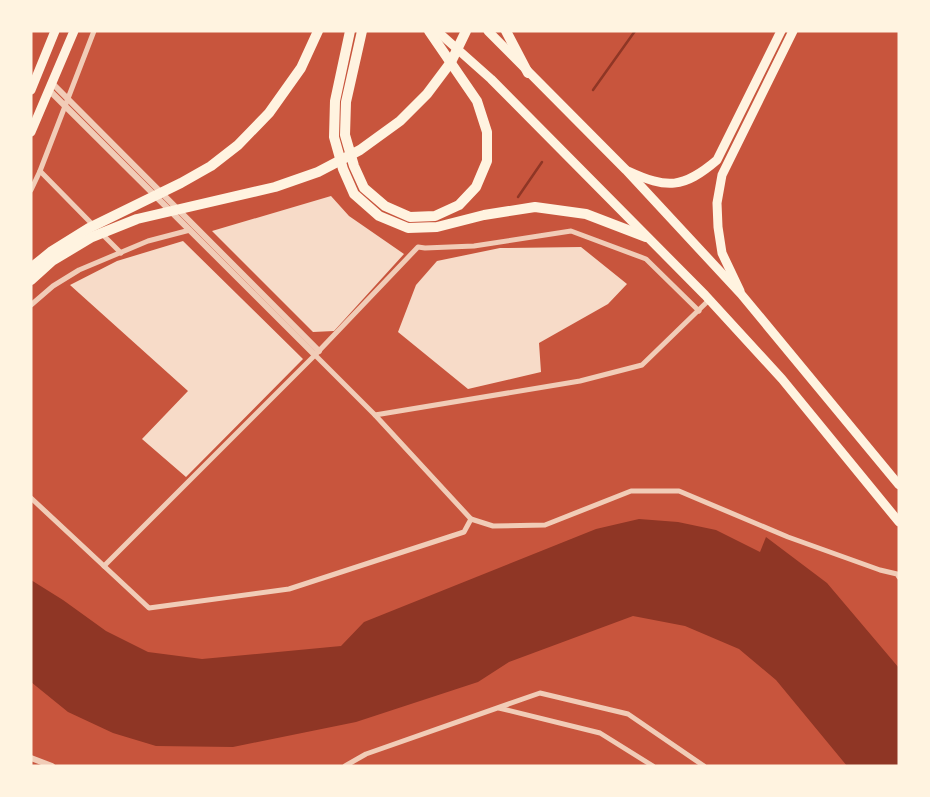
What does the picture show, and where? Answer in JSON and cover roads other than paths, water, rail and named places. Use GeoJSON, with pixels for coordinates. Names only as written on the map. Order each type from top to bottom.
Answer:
{"type":"FeatureCollection","features":[{"type":"Feature","properties":{"kind":"highway"},"geometry":{"type":"LineString","coordinates":[[31,268],[52,251],[89,228],[181,183],[211,166],[238,145],[268,113],[301,68],[318,31]]}},
{"type":"Feature","properties":{"kind":"highway"},"geometry":{"type":"LineString","coordinates":[[350,31],[335,101],[334,137],[343,169],[354,194],[379,216],[408,228],[437,227],[484,215],[534,206],[586,214],[646,237]]}},
{"type":"Feature","properties":{"kind":"highway"},"geometry":{"type":"LineString","coordinates":[[362,33],[346,102],[345,135],[354,166],[364,188],[385,206],[410,217],[434,216],[459,205],[476,187],[487,161],[487,132],[477,101],[429,31]]}},
{"type":"Feature","properties":{"kind":"highway"},"geometry":{"type":"LineString","coordinates":[[31,280],[52,261],[92,237],[137,219],[275,187],[318,172],[360,150],[400,121],[427,94],[451,62],[466,31]]}},
{"type":"Feature","properties":{"kind":"highway"},"geometry":{"type":"LineString","coordinates":[[506,31],[528,73]]}},
{"type":"Feature","properties":{"kind":"main road"},"geometry":{"type":"LineString","coordinates":[[32,84],[55,31]]}},
{"type":"Feature","properties":{"kind":"main road"},"geometry":{"type":"LineString","coordinates":[[31,132],[74,31]]}},
{"type":"Feature","properties":{"kind":"main road"},"geometry":{"type":"LineString","coordinates":[[436,31],[491,79],[709,300],[782,380],[899,522]]}},
{"type":"Feature","properties":{"kind":"main road"},"geometry":{"type":"LineString","coordinates":[[488,31],[626,170],[741,294],[899,485]]}},
{"type":"Feature","properties":{"kind":"main road"},"geometry":{"type":"LineString","coordinates":[[626,170],[648,180],[664,184],[685,182],[700,174],[716,160],[781,31]]}},
{"type":"Feature","properties":{"kind":"main road"},"geometry":{"type":"LineString","coordinates":[[741,294],[722,253],[717,203],[722,175],[793,31]]}},
{"type":"Feature","properties":{"kind":"street"},"geometry":{"type":"LineString","coordinates":[[31,190],[94,31]]}},
{"type":"Feature","properties":{"kind":"street"},"geometry":{"type":"LineString","coordinates":[[51,87],[68,99],[317,353],[471,519],[493,526],[544,524],[631,490],[679,492],[788,537],[880,570],[897,574],[899,577]]}},
{"type":"Feature","properties":{"kind":"street"},"geometry":{"type":"LineString","coordinates":[[51,87],[65,106],[317,353]]}},
{"type":"Feature","properties":{"kind":"street"},"geometry":{"type":"LineString","coordinates":[[40,171],[121,253]]}},
{"type":"Feature","properties":{"kind":"street"},"geometry":{"type":"LineString","coordinates":[[31,305],[53,286],[80,270],[148,241],[190,230]]}},
{"type":"Feature","properties":{"kind":"street"},"geometry":{"type":"LineString","coordinates":[[104,566],[317,353],[418,247],[474,246],[571,231],[646,259],[699,310]]}},
{"type":"Feature","properties":{"kind":"street"},"geometry":{"type":"LineString","coordinates":[[375,415],[580,381],[642,365],[709,300]]}},
{"type":"Feature","properties":{"kind":"street"},"geometry":{"type":"LineString","coordinates":[[31,498],[149,608],[289,589],[464,532],[471,519]]}},
{"type":"Feature","properties":{"kind":"street"},"geometry":{"type":"LineString","coordinates":[[345,766],[366,754],[540,693],[628,714],[704,766]]}},
{"type":"Feature","properties":{"kind":"street"},"geometry":{"type":"LineString","coordinates":[[498,708],[600,733],[653,766]]}},
{"type":"Feature","properties":{"kind":"street"},"geometry":{"type":"LineString","coordinates":[[31,758],[52,766]]}},
{"type":"Feature","properties":{"kind":"waterway"},"geometry":{"type":"LineString","coordinates":[[593,90],[635,31]]}},
{"type":"Feature","properties":{"kind":"waterway"},"geometry":{"type":"LineString","coordinates":[[518,197],[542,162]]}}]}
